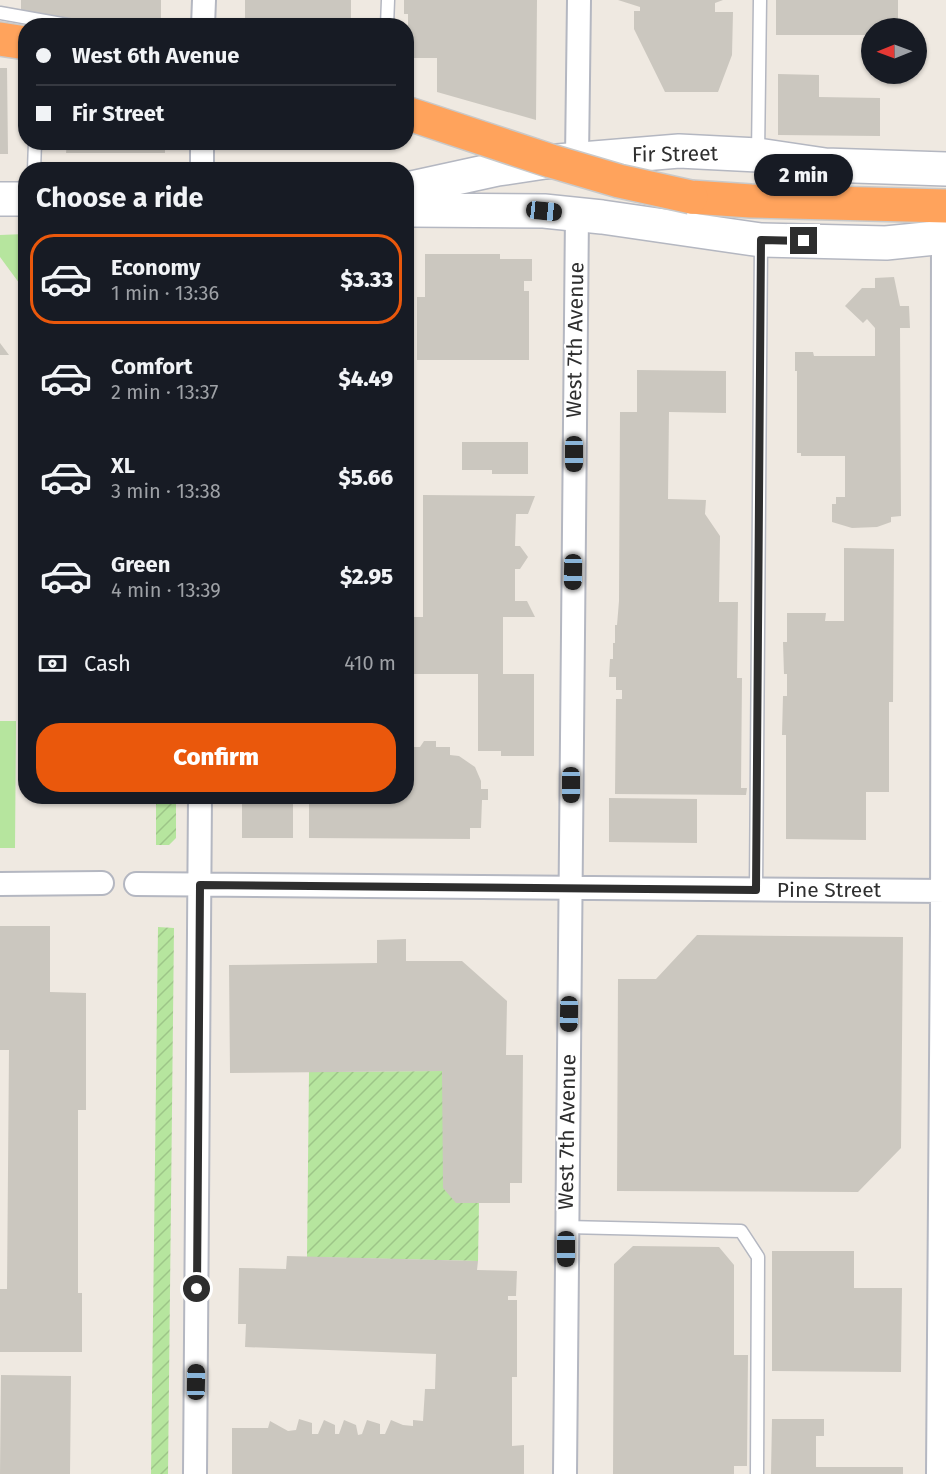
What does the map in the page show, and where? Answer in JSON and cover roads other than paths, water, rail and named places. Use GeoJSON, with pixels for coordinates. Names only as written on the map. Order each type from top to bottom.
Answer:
{"type":"FeatureCollection","features":[{"type":"Feature","properties":{"kind":"highway"},"geometry":{"type":"LineString","coordinates":[[0,39],[18,42]]}},
{"type":"Feature","properties":{"kind":"highway"},"geometry":{"type":"LineString","coordinates":[[414,116],[619,181],[692,197],[751,201],[945,227]]}},
{"type":"Feature","properties":{"kind":"street"},"geometry":{"type":"LineString","coordinates":[[204,0],[204,18]]}},
{"type":"Feature","properties":{"kind":"street"},"geometry":{"type":"LineString","coordinates":[[577,158],[579,0]]}},
{"type":"Feature","properties":{"kind":"street","name":"Fir Street"},"geometry":{"type":"LineString","coordinates":[[414,187],[498,169],[577,158],[679,151],[758,155],[825,165],[946,169]]}},
{"type":"Feature","properties":{"kind":"street"},"geometry":{"type":"LineString","coordinates":[[0,199],[18,199]]}},
{"type":"Feature","properties":{"kind":"street"},"geometry":{"type":"LineString","coordinates":[[414,210],[544,211],[761,240],[886,243],[945,227],[944,891],[938,1474]]}},
{"type":"Feature","properties":{"kind":"street","name":"West 7th Avenue"},"geometry":{"type":"LineString","coordinates":[[564,1474],[577,214]]}},
{"type":"Feature","properties":{"kind":"street"},"geometry":{"type":"LineString","coordinates":[[195,1474],[200,804]]}},
{"type":"Feature","properties":{"kind":"street"},"geometry":{"type":"LineString","coordinates":[[0,884],[102,883]]}},
{"type":"Feature","properties":{"kind":"street","name":"Pine Street"},"geometry":{"type":"LineString","coordinates":[[136,884],[944,891]]}},
{"type":"Feature","properties":{"kind":"lane"},"geometry":{"type":"LineString","coordinates":[[387,0],[387,18]]}},
{"type":"Feature","properties":{"kind":"lane"},"geometry":{"type":"LineString","coordinates":[[758,155],[760,0]]}},
{"type":"Feature","properties":{"kind":"lane"},"geometry":{"type":"LineString","coordinates":[[0,12],[31,18]]}},
{"type":"Feature","properties":{"kind":"lane"},"geometry":{"type":"LineString","coordinates":[[756,890],[761,240]]}},
{"type":"Feature","properties":{"kind":"lane"},"geometry":{"type":"LineString","coordinates":[[566,1227],[741,1231],[758,1257],[757,1474]]}}]}
